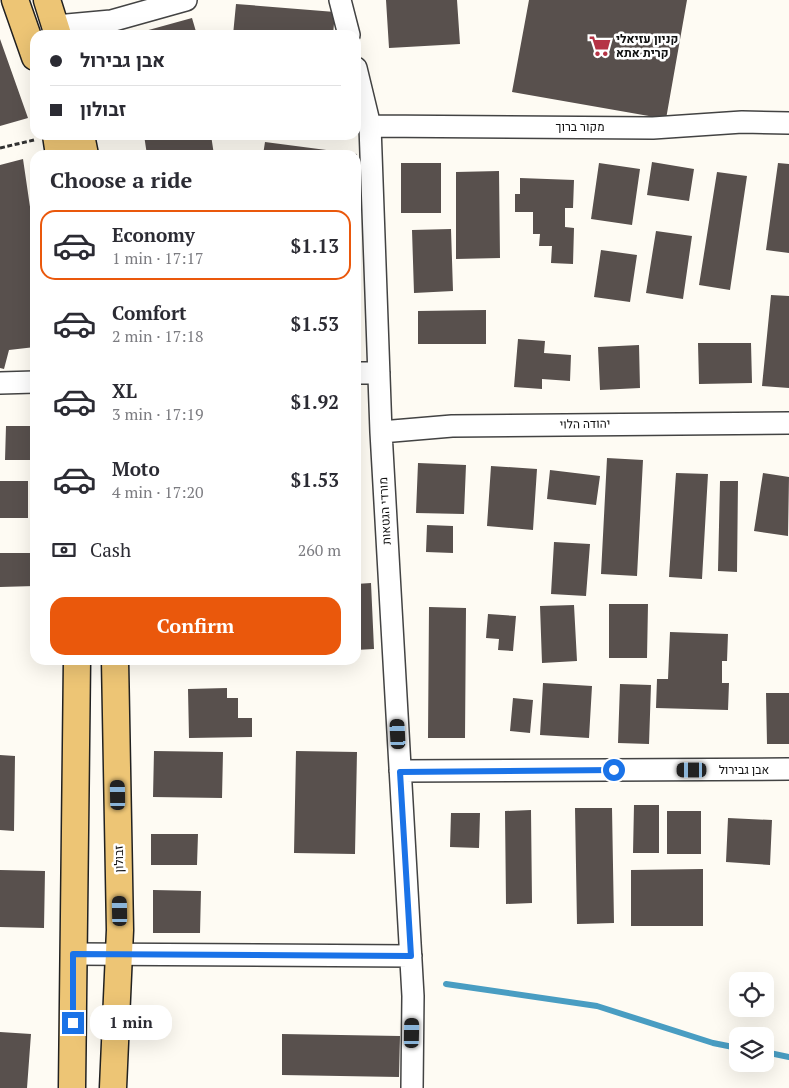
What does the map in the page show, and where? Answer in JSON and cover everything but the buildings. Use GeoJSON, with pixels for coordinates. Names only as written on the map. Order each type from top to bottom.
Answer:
{"type":"FeatureCollection","features":[{"type":"Feature","properties":{"kind":"main road"},"geometry":{"type":"LineString","coordinates":[[14,0],[30,43]]}},
{"type":"Feature","properties":{"kind":"main road"},"geometry":{"type":"LineString","coordinates":[[48,0],[57,30]]}},
{"type":"Feature","properties":{"kind":"main road"},"geometry":{"type":"LineString","coordinates":[[72,1088],[77,665]]}},
{"type":"Feature","properties":{"kind":"main road","name":"זבולון"},"geometry":{"type":"LineString","coordinates":[[113,1088],[120,954],[115,665]]}},
{"type":"Feature","properties":{"kind":"street"},"geometry":{"type":"LineString","coordinates":[[57,30],[111,21],[186,0]]}},
{"type":"Feature","properties":{"kind":"street"},"geometry":{"type":"LineString","coordinates":[[340,0],[347,30]]}},
{"type":"Feature","properties":{"kind":"street","name":"מורדי הגטאות"},"geometry":{"type":"LineString","coordinates":[[361,89],[370,126],[381,432],[413,996],[412,1088]]}},
{"type":"Feature","properties":{"kind":"street","name":"מקור ברוך"},"geometry":{"type":"LineString","coordinates":[[370,126],[653,128],[742,122],[789,123]]}},
{"type":"Feature","properties":{"kind":"street"},"geometry":{"type":"LineString","coordinates":[[361,373],[379,373]]}},
{"type":"Feature","properties":{"kind":"street"},"geometry":{"type":"LineString","coordinates":[[0,383],[30,382]]}},
{"type":"Feature","properties":{"kind":"street","name":"יהודה הלוי"},"geometry":{"type":"LineString","coordinates":[[381,432],[462,426],[789,423]]}},
{"type":"Feature","properties":{"kind":"street","name":"אבן גבירול"},"geometry":{"type":"LineString","coordinates":[[400,772],[789,770]]}},
{"type":"Feature","properties":{"kind":"street"},"geometry":{"type":"LineString","coordinates":[[73,954],[411,956]]}},
{"type":"Feature","properties":{"kind":"path"},"geometry":{"type":"LineString","coordinates":[[0,148],[33,140]]}},
{"type":"Feature","properties":{"kind":"waterway"},"geometry":{"type":"LineString","coordinates":[[446,984],[597,1006],[713,1043],[729,1046]]}},
{"type":"Feature","properties":{"kind":"waterway"},"geometry":{"type":"LineString","coordinates":[[774,1054],[789,1057]]}},
{"type":"Feature","properties":{"kind":"place","name":"קניון עזיאלי קרית אתא"},"geometry":{"type":"Point","coordinates":[600,46]}},
{"type":"Feature","properties":{"kind":"route"},"geometry":{"type":"LineString","coordinates":[[73,1023],[73,954],[411,956],[400,772],[614,770]]}}]}
